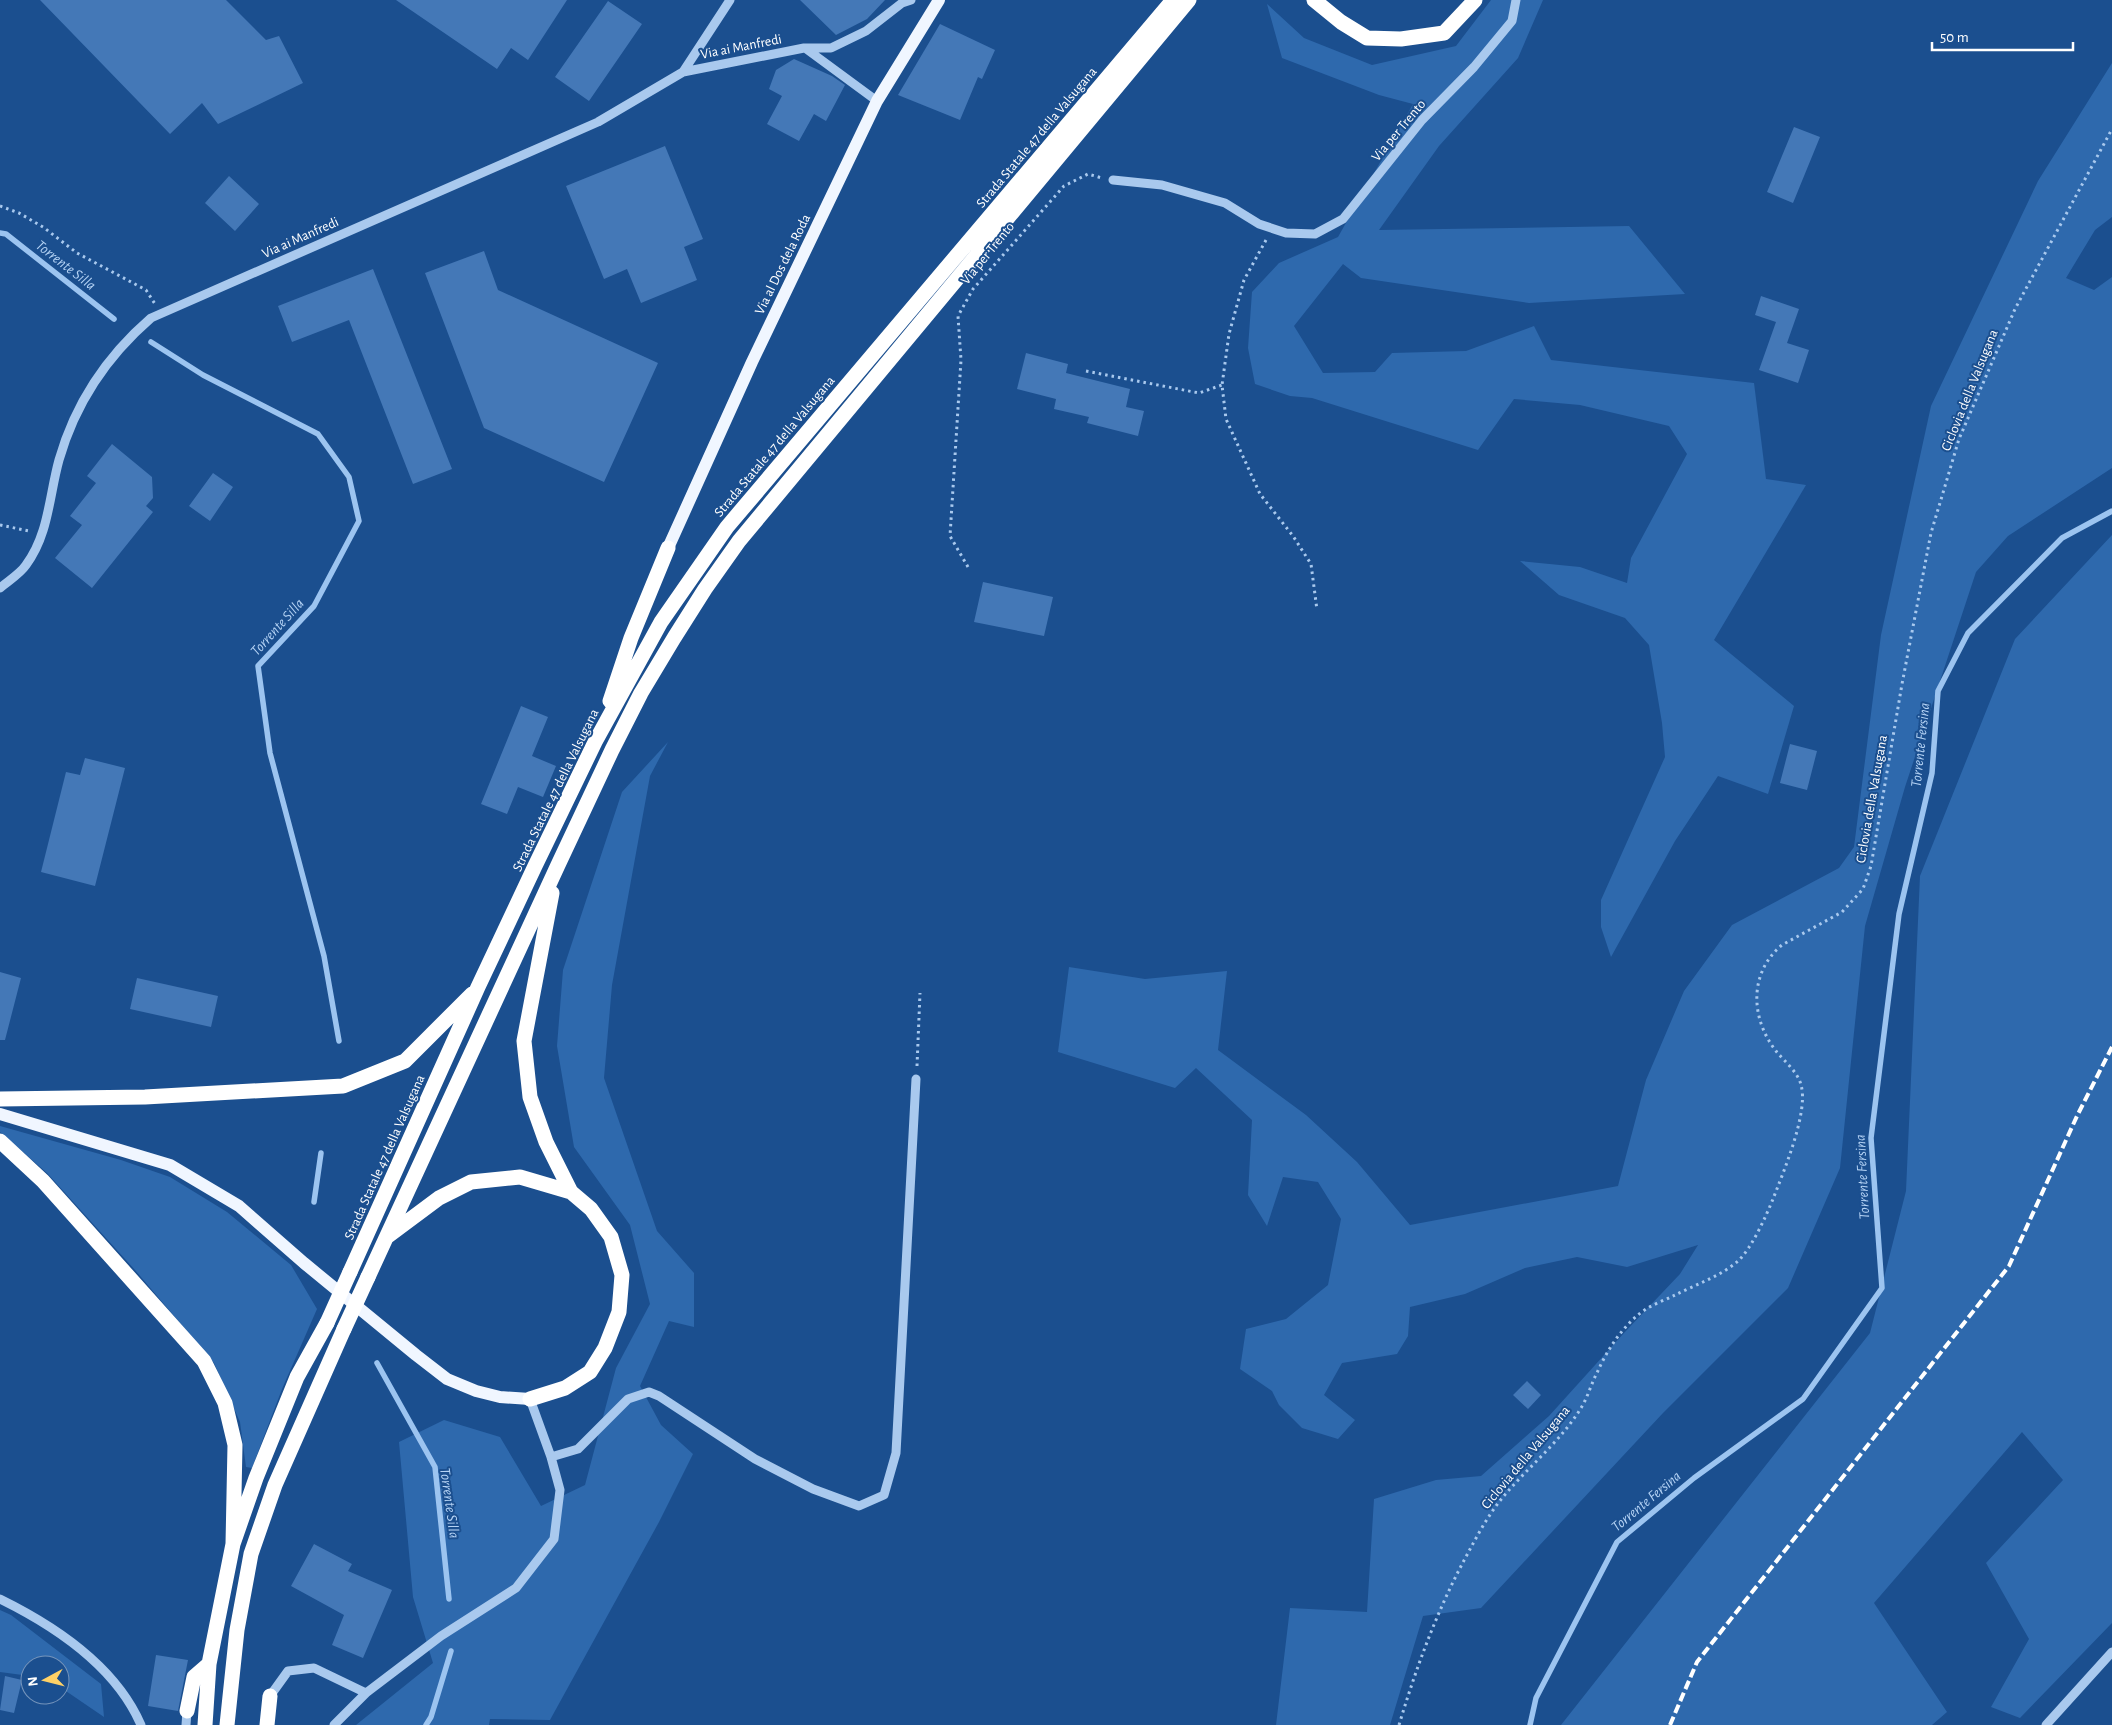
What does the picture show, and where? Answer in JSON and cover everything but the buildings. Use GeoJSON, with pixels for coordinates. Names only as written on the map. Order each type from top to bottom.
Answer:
{"type":"FeatureCollection","features":[{"type":"Feature","properties":{"kind":"highway","name":"Strada Statale 47 della Valsugana"},"geometry":{"type":"LineString","coordinates":[[204,1725],[209,1664],[233,1544],[256,1478],[297,1378],[327,1322],[478,987],[596,742],[661,622],[727,527],[1174,0]]}},
{"type":"Feature","properties":{"kind":"highway"},"geometry":{"type":"LineString","coordinates":[[227,1725],[237,1630],[252,1554],[275,1485],[344,1328],[558,865],[642,693],[705,589],[738,541],[1189,0]]}},
{"type":"Feature","properties":{"kind":"highway"},"geometry":{"type":"LineString","coordinates":[[1314,0],[1341,22],[1367,38],[1400,39],[1444,33],[1475,0]]}},
{"type":"Feature","properties":{"kind":"highway"},"geometry":{"type":"LineString","coordinates":[[596,742],[631,638],[668,548]]}},
{"type":"Feature","properties":{"kind":"highway"},"geometry":{"type":"LineString","coordinates":[[530,1399],[565,1388],[590,1372],[605,1348],[619,1312],[622,1276],[611,1237],[591,1209],[571,1192],[546,1142],[530,1097],[524,1041],[558,865]]}},
{"type":"Feature","properties":{"kind":"highway"},"geometry":{"type":"LineString","coordinates":[[0,1099],[145,1097],[342,1086],[405,1061],[478,987]]}},
{"type":"Feature","properties":{"kind":"highway"},"geometry":{"type":"LineString","coordinates":[[0,1141],[43,1181],[204,1361],[225,1403],[235,1445],[233,1544]]}},
{"type":"Feature","properties":{"kind":"highway"},"geometry":{"type":"LineString","coordinates":[[387,1237],[439,1198],[471,1182],[520,1178],[571,1192]]}},
{"type":"Feature","properties":{"kind":"highway"},"geometry":{"type":"LineString","coordinates":[[186,1718],[194,1677],[209,1664]]}},
{"type":"Feature","properties":{"kind":"highway"},"geometry":{"type":"LineString","coordinates":[[266,1725],[270,1696]]}},
{"type":"Feature","properties":{"kind":"main road","name":"Via al Dos dela Roda"},"geometry":{"type":"LineString","coordinates":[[668,548],[752,362],[877,101],[938,0]]}},
{"type":"Feature","properties":{"kind":"main road"},"geometry":{"type":"LineString","coordinates":[[0,1114],[170,1165],[239,1206],[416,1356],[448,1378],[476,1392],[500,1397],[530,1399]]}},
{"type":"Feature","properties":{"kind":"street","name":"Via ai Manfredi"},"geometry":{"type":"LineString","coordinates":[[683,72],[730,0]]}},
{"type":"Feature","properties":{"kind":"street","name":"Via ai Manfredi"},"geometry":{"type":"LineString","coordinates":[[0,588],[25,567],[43,535],[59,460],[81,402],[130,335],[155,316],[598,122],[683,72],[804,48],[831,48],[866,31],[902,3],[911,0]]}},
{"type":"Feature","properties":{"kind":"street","name":"Via per Trento"},"geometry":{"type":"LineString","coordinates":[[1113,180],[1162,186],[1225,203],[1259,224],[1286,234],[1315,234],[1343,219],[1422,120],[1474,67],[1512,21],[1516,0]]}},
{"type":"Feature","properties":{"kind":"street"},"geometry":{"type":"LineString","coordinates":[[804,48],[877,101]]}},
{"type":"Feature","properties":{"kind":"street"},"geometry":{"type":"LineString","coordinates":[[551,1457],[578,1449],[628,1399],[649,1392],[659,1396],[755,1459],[813,1489],[858,1506],[884,1495],[896,1454],[916,1079]]}},
{"type":"Feature","properties":{"kind":"street"},"geometry":{"type":"LineString","coordinates":[[334,1725],[366,1693],[441,1636],[516,1588],[554,1539],[560,1490],[551,1457],[530,1399]]}},
{"type":"Feature","properties":{"kind":"street"},"geometry":{"type":"LineString","coordinates":[[0,1599],[35,1616],[101,1666],[132,1705],[141,1725]]}},
{"type":"Feature","properties":{"kind":"street"},"geometry":{"type":"LineString","coordinates":[[2046,1725],[2112,1652]]}},
{"type":"Feature","properties":{"kind":"street"},"geometry":{"type":"LineString","coordinates":[[270,1696],[288,1671],[314,1668],[366,1693]]}},
{"type":"Feature","properties":{"kind":"path","name":"Ciclovia della Valsugana"},"geometry":{"type":"LineString","coordinates":[[1399,1725],[1415,1670],[1437,1615],[1487,1518],[1503,1497],[1564,1431],[1582,1407],[1598,1370],[1615,1339],[1644,1311],[1739,1261],[1753,1240],[1772,1200],[1802,1111],[1802,1086],[1792,1069],[1766,1037],[1761,1022],[1757,989],[1763,966],[1782,944],[1842,912],[1863,889],[1871,866],[1902,684],[1931,533],[1959,439],[2015,309],[2112,129]]}},
{"type":"Feature","properties":{"kind":"path","name":"Via per Trento"},"geometry":{"type":"LineString","coordinates":[[968,568],[950,536],[961,360],[958,316],[973,289],[1064,186],[1088,174],[1113,180]]}},
{"type":"Feature","properties":{"kind":"path"},"geometry":{"type":"LineString","coordinates":[[0,206],[19,213],[43,227],[77,253],[146,290],[156,305],[155,316]]}},
{"type":"Feature","properties":{"kind":"path"},"geometry":{"type":"LineString","coordinates":[[1273,229],[1244,280],[1229,334],[1222,386],[1226,419],[1260,494],[1293,536],[1310,564],[1317,610]]}},
{"type":"Feature","properties":{"kind":"path"},"geometry":{"type":"LineString","coordinates":[[1086,371],[1199,393],[1222,386]]}},
{"type":"Feature","properties":{"kind":"path"},"geometry":{"type":"LineString","coordinates":[[0,525],[43,535]]}},
{"type":"Feature","properties":{"kind":"path"},"geometry":{"type":"LineString","coordinates":[[916,1079],[920,993]]}},
{"type":"Feature","properties":{"kind":"shaded area"},"geometry":{"type":"Polygon","coordinates":[[[1491,0],[1543,0],[1518,58],[1439,146],[1379,230],[1629,226],[1685,294],[1529,303],[1361,278],[1343,264],[1294,326],[1323,373],[1375,372],[1392,353],[1466,351],[1534,326],[1551,360],[1754,383],[1766,479],[1806,485],[1714,640],[1794,706],[1768,794],[1718,776],[1675,841],[1611,957],[1601,927],[1601,900],[1665,757],[1662,723],[1649,645],[1625,618],[1559,595],[1520,561],[1580,567],[1627,583],[1631,558],[1687,454],[1669,426],[1580,405],[1514,399],[1478,450],[1312,398],[1290,396],[1255,384],[1248,348],[1252,292],[1279,263],[1338,237],[1413,104],[1379,95],[1282,58],[1267,4],[1304,38],[1372,65],[1456,46],[1491,0]]]}},
{"type":"Feature","properties":{"kind":"shaded area"},"geometry":{"type":"Polygon","coordinates":[[[2112,63],[2112,217],[2095,230],[2066,278],[2094,290],[2112,277],[2112,468],[2008,536],[1976,572],[1905,787],[1865,926],[1840,1168],[1788,1288],[1663,1413],[1481,1608],[1423,1616],[1390,1725],[1276,1725],[1290,1608],[1367,1612],[1374,1499],[1436,1480],[1481,1476],[1549,1416],[1680,1274],[1698,1245],[1627,1267],[1577,1257],[1525,1268],[1465,1294],[1410,1307],[1408,1336],[1397,1354],[1342,1363],[1324,1395],[1355,1420],[1338,1439],[1302,1428],[1279,1405],[1272,1391],[1240,1369],[1246,1329],[1286,1319],[1328,1285],[1341,1219],[1318,1182],[1283,1177],[1267,1226],[1248,1195],[1252,1120],[1196,1068],[1175,1088],[1058,1052],[1069,967],[1145,979],[1227,971],[1218,1050],[1306,1115],[1357,1162],[1410,1225],[1618,1186],[1646,1080],[1684,991],[1732,925],[1839,868],[1854,847],[1881,635],[1931,406],[2038,181],[2112,63]]]}},
{"type":"Feature","properties":{"kind":"shaded area"},"geometry":{"type":"Polygon","coordinates":[[[2112,535],[2112,1623],[2020,1718],[1991,1707],[2029,1639],[1986,1563],[2063,1480],[2022,1432],[1874,1603],[1947,1712],[1932,1725],[1561,1725],[1870,1333],[1906,1191],[1920,876],[2015,639],[2112,535]]]}},
{"type":"Feature","properties":{"kind":"shaded area"},"geometry":{"type":"Polygon","coordinates":[[[668,742],[650,776],[612,985],[604,1078],[657,1231],[694,1273],[694,1327],[669,1321],[640,1386],[661,1425],[693,1454],[659,1522],[550,1720],[490,1719],[489,1725],[356,1725],[433,1663],[413,1597],[399,1442],[444,1420],[500,1437],[541,1506],[585,1485],[616,1368],[650,1304],[630,1225],[574,1147],[557,1046],[563,970],[622,792],[668,742]]]}},
{"type":"Feature","properties":{"kind":"shaded area"},"geometry":{"type":"Polygon","coordinates":[[[0,1126],[121,1160],[170,1177],[227,1212],[291,1265],[317,1309],[282,1389],[252,1468],[246,1467],[240,1422],[214,1363],[135,1270],[47,1173],[0,1132],[0,1126]]]}},
{"type":"Feature","properties":{"kind":"shaded area"},"geometry":{"type":"Polygon","coordinates":[[[0,1610],[11,1615],[63,1655],[20,1655],[20,1675],[0,1672],[0,1610]]]}},
{"type":"Feature","properties":{"kind":"shaded area"},"geometry":{"type":"Polygon","coordinates":[[[70,1660],[101,1684],[104,1717],[70,1694],[70,1660]]]}},
{"type":"Feature","properties":{"kind":"waterway","name":"Torrente Silla"},"geometry":{"type":"LineString","coordinates":[[0,233],[6,234],[114,319]]}},
{"type":"Feature","properties":{"kind":"waterway","name":"Torrente Silla"},"geometry":{"type":"LineString","coordinates":[[151,342],[203,375],[318,434],[349,477],[359,521],[314,606],[258,666],[270,753],[324,956],[339,1041]]}},
{"type":"Feature","properties":{"kind":"waterway","name":"Torrente Fersina"},"geometry":{"type":"LineString","coordinates":[[1530,1725],[1536,1698],[1617,1542],[1694,1478],[1803,1399],[1882,1288],[1871,1138],[1899,914],[1932,773],[1938,691],[1968,633],[2062,538],[2112,511]]}},
{"type":"Feature","properties":{"kind":"waterway","name":"Torrente Silla"},"geometry":{"type":"LineString","coordinates":[[314,1202],[321,1153]]}},
{"type":"Feature","properties":{"kind":"waterway","name":"Torrente Silla"},"geometry":{"type":"LineString","coordinates":[[377,1363],[435,1467],[449,1599]]}},
{"type":"Feature","properties":{"kind":"waterway","name":"Torrente Silla"},"geometry":{"type":"LineString","coordinates":[[426,1725],[431,1717],[451,1651]]}},
{"type":"Feature","properties":{"kind":"railway"},"geometry":{"type":"LineString","coordinates":[[1670,1725],[1697,1662],[2009,1266],[2077,1116],[2112,1047]]}}]}
